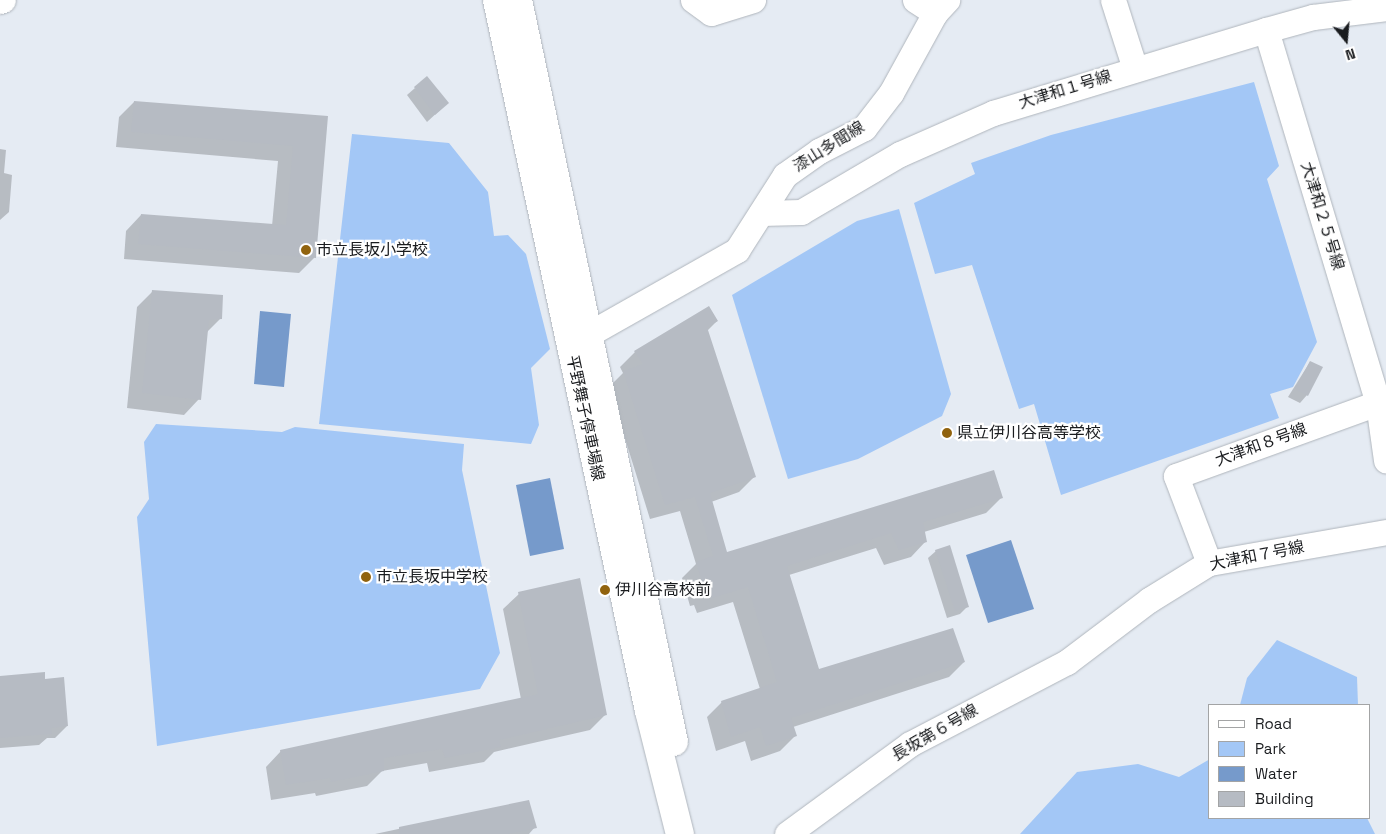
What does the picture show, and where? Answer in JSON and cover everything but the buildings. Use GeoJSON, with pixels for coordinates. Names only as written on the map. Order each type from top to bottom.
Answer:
{"type":"FeatureCollection","features":[{"type":"Feature","properties":{"kind":"main road","name":"平野舞子停車場線"},"geometry":{"type":"LineString","coordinates":[[497,0],[667,706],[690,834]]}},
{"type":"Feature","properties":{"kind":"main road","name":"平野舞子停車場線"},"geometry":{"type":"LineString","coordinates":[[518,0],[648,710],[680,834]]}},
{"type":"Feature","properties":{"kind":"street"},"geometry":{"type":"LineString","coordinates":[[0,1],[4,0]]}},
{"type":"Feature","properties":{"kind":"street"},"geometry":{"type":"LineString","coordinates":[[692,0],[711,13],[753,0]]}},
{"type":"Feature","properties":{"kind":"street"},"geometry":{"type":"LineString","coordinates":[[1113,0],[1135,69]]}},
{"type":"Feature","properties":{"kind":"street","name":"漆山多聞線"},"geometry":{"type":"LineString","coordinates":[[579,339],[737,250],[785,175],[819,151],[864,128],[891,93],[933,4]]}},
{"type":"Feature","properties":{"kind":"street","name":"大津和１号線"},"geometry":{"type":"LineString","coordinates":[[761,213],[801,212],[900,154],[993,112],[1313,17],[1386,8]]}},
{"type":"Feature","properties":{"kind":"street","name":"大津和２５号線"},"geometry":{"type":"LineString","coordinates":[[1266,30],[1378,402]]}},
{"type":"Feature","properties":{"kind":"street"},"geometry":{"type":"LineString","coordinates":[[1378,402],[1386,460]]}},
{"type":"Feature","properties":{"kind":"street","name":"大津和８号線"},"geometry":{"type":"LineString","coordinates":[[1209,563],[1176,476],[1378,402]]}},
{"type":"Feature","properties":{"kind":"street","name":"大津和７号線"},"geometry":{"type":"LineString","coordinates":[[1067,662],[1149,600],[1209,563],[1386,532]]}},
{"type":"Feature","properties":{"kind":"street","name":"長坂第６号線"},"geometry":{"type":"LineString","coordinates":[[787,834],[910,744],[1067,662]]}},
{"type":"Feature","properties":{"kind":"green space"},"geometry":{"type":"Polygon","coordinates":[[[1254,82],[1279,166],[1267,179],[1317,342],[1293,387],[1270,394],[1279,418],[1061,495],[1034,404],[1019,409],[972,265],[935,274],[914,203],[975,174],[971,163],[1051,135],[1254,82]]]}},
{"type":"Feature","properties":{"kind":"green space"},"geometry":{"type":"Polygon","coordinates":[[[352,134],[449,143],[488,192],[494,236],[508,235],[526,254],[550,349],[531,368],[539,425],[531,444],[319,424],[352,134]]]}},
{"type":"Feature","properties":{"kind":"green space"},"geometry":{"type":"Polygon","coordinates":[[[899,209],[951,394],[942,416],[858,459],[788,479],[732,295],[857,221],[899,209]]]}},
{"type":"Feature","properties":{"kind":"green space"},"geometry":{"type":"Polygon","coordinates":[[[156,424],[282,432],[295,427],[464,444],[462,470],[500,653],[480,689],[157,746],[137,517],[149,499],[144,442],[156,424]]]}},
{"type":"Feature","properties":{"kind":"green space"},"geometry":{"type":"Polygon","coordinates":[[[1277,640],[1357,677],[1358,704],[1240,704],[1247,678],[1277,640]]]}},
{"type":"Feature","properties":{"kind":"green space"},"geometry":{"type":"Polygon","coordinates":[[[1208,760],[1208,819],[1368,819],[1375,834],[1020,834],[1077,772],[1138,764],[1179,777],[1208,760]]]}},
{"type":"Feature","properties":{"kind":"water"},"geometry":{"type":"Polygon","coordinates":[[[260,311],[291,314],[284,387],[254,384],[260,311]]]}},
{"type":"Feature","properties":{"kind":"water"},"geometry":{"type":"Polygon","coordinates":[[[550,478],[564,549],[530,556],[516,485],[550,478]]]}},
{"type":"Feature","properties":{"kind":"water"},"geometry":{"type":"Polygon","coordinates":[[[1011,540],[1034,609],[988,623],[966,555],[1011,540]]]}},
{"type":"Feature","properties":{"kind":"place","name":"市立長坂小学校"},"geometry":{"type":"Point","coordinates":[306,250]}},
{"type":"Feature","properties":{"kind":"place","name":"県立伊川谷高等学校"},"geometry":{"type":"Point","coordinates":[947,433]}},
{"type":"Feature","properties":{"kind":"place","name":"市立長坂中学校"},"geometry":{"type":"Point","coordinates":[366,577]}},
{"type":"Feature","properties":{"kind":"place","name":"伊川谷高校前"},"geometry":{"type":"Point","coordinates":[605,590]}}]}
